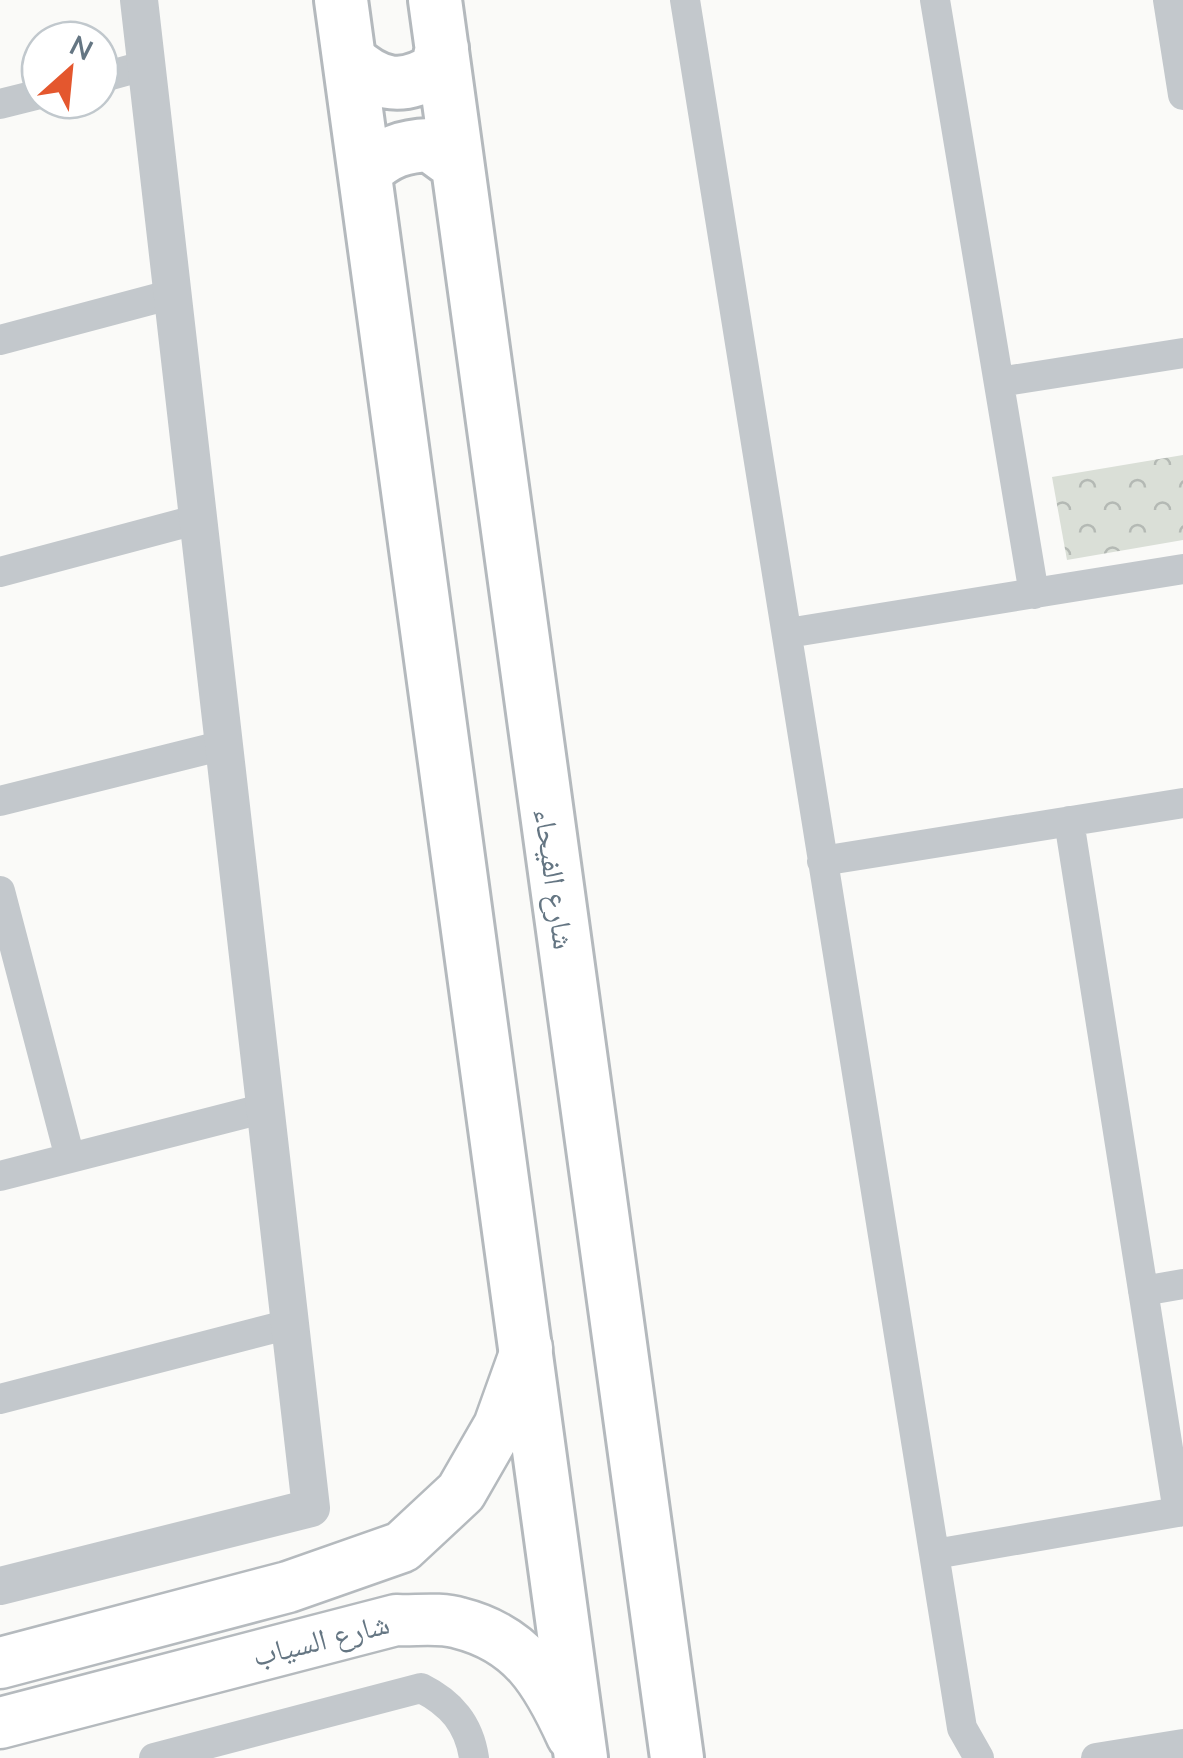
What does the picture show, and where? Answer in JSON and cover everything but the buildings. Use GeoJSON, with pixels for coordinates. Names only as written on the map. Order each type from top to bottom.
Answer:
{"type":"FeatureCollection","features":[{"type":"Feature","properties":{"kind":"highway"},"geometry":{"type":"LineString","coordinates":[[342,0],[581,1758]]}},
{"type":"Feature","properties":{"kind":"highway"},"geometry":{"type":"LineString","coordinates":[[350,60],[380,81],[392,85],[416,82],[438,69],[439,24]]}},
{"type":"Feature","properties":{"kind":"highway","name":"شارع الفيحاء"},"geometry":{"type":"LineString","coordinates":[[439,24],[677,1758]]}},
{"type":"Feature","properties":{"kind":"highway"},"geometry":{"type":"LineString","coordinates":[[366,170],[385,154],[407,146],[430,145],[456,164]]}},
{"type":"Feature","properties":{"kind":"main road","name":"شارع السياب"},"geometry":{"type":"LineString","coordinates":[[0,1662],[288,1587],[402,1547],[461,1492],[499,1426],[527,1348]]}},
{"type":"Feature","properties":{"kind":"main road","name":"شارع السياب"},"geometry":{"type":"LineString","coordinates":[[0,1724],[396,1620],[458,1622],[511,1647],[547,1681],[581,1758]]}},
{"type":"Feature","properties":{"kind":"street"},"geometry":{"type":"LineString","coordinates":[[0,1586],[311,1508],[140,0]]}},
{"type":"Feature","properties":{"kind":"street"},"geometry":{"type":"LineString","coordinates":[[685,0],[962,1728],[979,1758]]}},
{"type":"Feature","properties":{"kind":"street"},"geometry":{"type":"LineString","coordinates":[[935,0],[1034,594]]}},
{"type":"Feature","properties":{"kind":"street"},"geometry":{"type":"LineString","coordinates":[[1168,0],[1183,95]]}},
{"type":"Feature","properties":{"kind":"street"},"geometry":{"type":"LineString","coordinates":[[120,73],[147,66]]}},
{"type":"Feature","properties":{"kind":"street"},"geometry":{"type":"LineString","coordinates":[[0,340],[173,294]]}},
{"type":"Feature","properties":{"kind":"street"},"geometry":{"type":"LineString","coordinates":[[998,382],[1183,353]]}},
{"type":"Feature","properties":{"kind":"street"},"geometry":{"type":"LineString","coordinates":[[0,572],[198,519]]}},
{"type":"Feature","properties":{"kind":"street"},"geometry":{"type":"LineString","coordinates":[[788,633],[1183,569]]}},
{"type":"Feature","properties":{"kind":"street"},"geometry":{"type":"LineString","coordinates":[[0,801],[224,745]]}},
{"type":"Feature","properties":{"kind":"street"},"geometry":{"type":"LineString","coordinates":[[822,860],[1183,802]]}},
{"type":"Feature","properties":{"kind":"street"},"geometry":{"type":"LineString","coordinates":[[935,1554],[1180,1511],[1069,820]]}},
{"type":"Feature","properties":{"kind":"street"},"geometry":{"type":"LineString","coordinates":[[0,892],[70,1158]]}},
{"type":"Feature","properties":{"kind":"street"},"geometry":{"type":"LineString","coordinates":[[0,1176],[266,1108]]}},
{"type":"Feature","properties":{"kind":"street"},"geometry":{"type":"LineString","coordinates":[[1143,1291],[1183,1284]]}},
{"type":"Feature","properties":{"kind":"street"},"geometry":{"type":"LineString","coordinates":[[0,1400],[290,1324]]}},
{"type":"Feature","properties":{"kind":"street"},"geometry":{"type":"LineString","coordinates":[[154,1758],[421,1688],[448,1702],[470,1736],[474,1758]]}},
{"type":"Feature","properties":{"kind":"street"},"geometry":{"type":"LineString","coordinates":[[1096,1758],[1183,1744]]}},
{"type":"Feature","properties":{"kind":"green space"},"geometry":{"type":"Polygon","coordinates":[[[1183,455],[1183,540],[1067,560],[1052,477],[1183,455]]]}}]}
